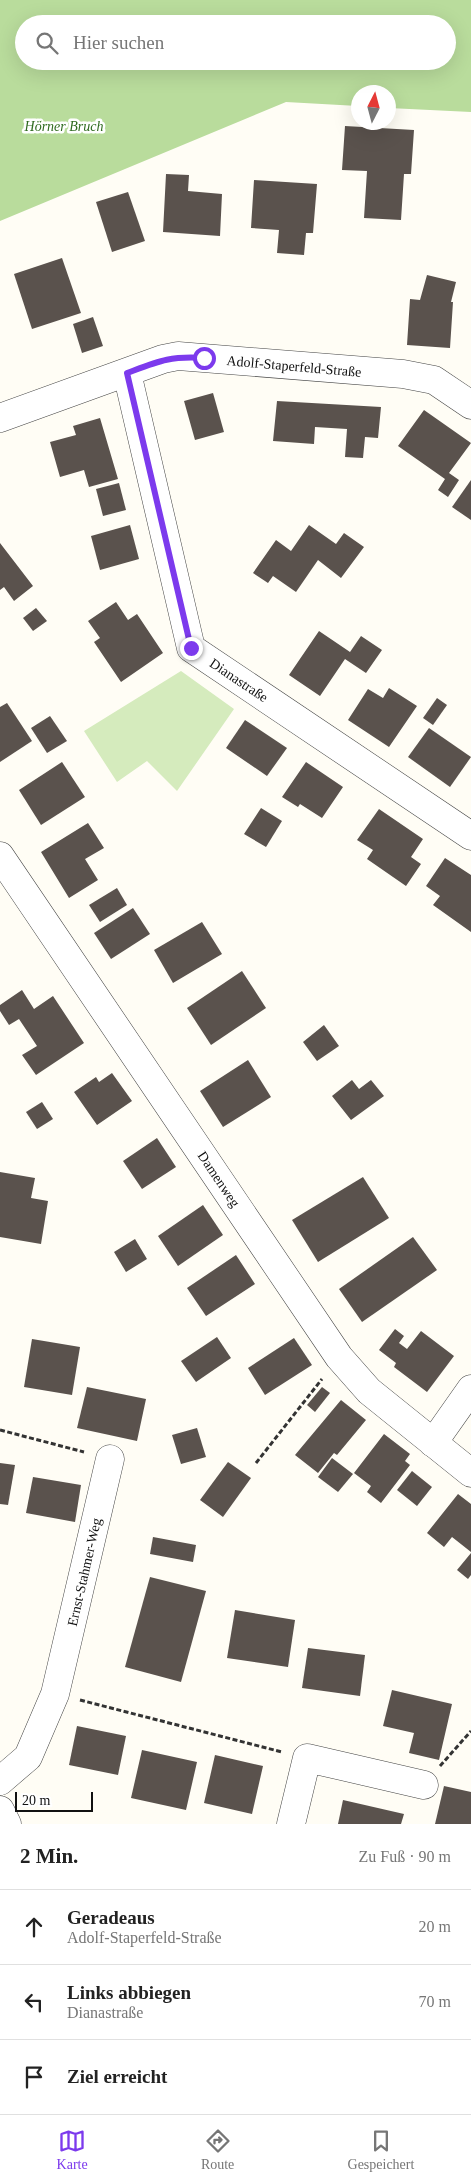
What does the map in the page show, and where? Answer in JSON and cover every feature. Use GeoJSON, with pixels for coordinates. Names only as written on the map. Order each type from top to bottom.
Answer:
{"type":"FeatureCollection","features":[{"type":"Feature","properties":{"kind":"street","name":"Adolf-Staperfeld-Straße"},"geometry":{"type":"LineString","coordinates":[[0,418],[163,359],[178,356],[403,374],[434,380],[471,404]]}},
{"type":"Feature","properties":{"kind":"street","name":"Dianastraße"},"geometry":{"type":"LineString","coordinates":[[127,373],[191,648],[471,836]]}},
{"type":"Feature","properties":{"kind":"street","name":"Damenweg"},"geometry":{"type":"LineString","coordinates":[[0,856],[339,1357],[369,1391],[471,1473]]}},
{"type":"Feature","properties":{"kind":"street"},"geometry":{"type":"LineString","coordinates":[[433,1443],[471,1389]]}},
{"type":"Feature","properties":{"kind":"street","name":"Ernst-Stahmer-Weg"},"geometry":{"type":"LineString","coordinates":[[0,1781],[28,1758],[55,1694],[110,1459]]}},
{"type":"Feature","properties":{"kind":"street"},"geometry":{"type":"LineString","coordinates":[[292,1824],[307,1758],[424,1785]]}},
{"type":"Feature","properties":{"kind":"street"},"geometry":{"type":"LineString","coordinates":[[0,1810],[7,1824]]}},
{"type":"Feature","properties":{"kind":"path"},"geometry":{"type":"LineString","coordinates":[[256,1463],[339,1357]]}},
{"type":"Feature","properties":{"kind":"path"},"geometry":{"type":"LineString","coordinates":[[0,1430],[110,1459]]}},
{"type":"Feature","properties":{"kind":"path"},"geometry":{"type":"LineString","coordinates":[[55,1694],[307,1758]]}},
{"type":"Feature","properties":{"kind":"path"},"geometry":{"type":"LineString","coordinates":[[424,1785],[471,1731]]}},
{"type":"Feature","properties":{"kind":"green space","name":"Hörner Bruch"},"geometry":{"type":"Polygon","coordinates":[[[0,0],[471,0],[471,112],[396,108],[396,85],[351,85],[351,106],[286,102],[0,221],[0,0]]]}},
{"type":"Feature","properties":{"kind":"green space"},"geometry":{"type":"Polygon","coordinates":[[[181,671],[234,709],[177,791],[147,761],[117,782],[84,731],[181,671]]]}},
{"type":"Feature","properties":{"kind":"building"},"geometry":{"type":"Polygon","coordinates":[[[345,126],[351,126],[351,130],[414,130],[411,174],[404,174],[401,220],[364,218],[367,171],[342,170],[345,126]]]}},
{"type":"Feature","properties":{"kind":"building"},"geometry":{"type":"Polygon","coordinates":[[[166,174],[189,175],[188,191],[222,194],[220,236],[163,232],[166,174]]]}},
{"type":"Feature","properties":{"kind":"building"},"geometry":{"type":"Polygon","coordinates":[[[254,180],[317,184],[313,233],[306,233],[304,255],[277,253],[279,230],[251,228],[254,180]]]}},
{"type":"Feature","properties":{"kind":"building"},"geometry":{"type":"Polygon","coordinates":[[[128,192],[145,241],[112,252],[96,202],[128,192]]]}},
{"type":"Feature","properties":{"kind":"building"},"geometry":{"type":"Polygon","coordinates":[[[62,258],[81,313],[32,329],[14,274],[62,258]]]}},
{"type":"Feature","properties":{"kind":"building"},"geometry":{"type":"Polygon","coordinates":[[[427,275],[456,282],[451,302],[453,302],[450,348],[407,345],[410,299],[420,300],[427,275]]]}},
{"type":"Feature","properties":{"kind":"building"},"geometry":{"type":"Polygon","coordinates":[[[93,317],[103,346],[82,353],[73,324],[93,317]]]}},
{"type":"Feature","properties":{"kind":"building"},"geometry":{"type":"Polygon","coordinates":[[[213,393],[224,432],[195,440],[184,401],[213,393]]]}},
{"type":"Feature","properties":{"kind":"building"},"geometry":{"type":"Polygon","coordinates":[[[277,401],[381,407],[378,438],[365,437],[363,458],[345,457],[347,429],[315,427],[314,444],[273,441],[277,401]]]}},
{"type":"Feature","properties":{"kind":"building"},"geometry":{"type":"Polygon","coordinates":[[[424,410],[471,443],[449,473],[459,480],[448,497],[438,490],[445,479],[398,446],[424,410]]]}},
{"type":"Feature","properties":{"kind":"building"},"geometry":{"type":"Polygon","coordinates":[[[100,418],[118,479],[89,487],[84,470],[60,477],[50,442],[76,435],[73,426],[100,418]]]}},
{"type":"Feature","properties":{"kind":"building"},"geometry":{"type":"Polygon","coordinates":[[[471,480],[471,520],[452,507],[471,480]]]}},
{"type":"Feature","properties":{"kind":"building"},"geometry":{"type":"Polygon","coordinates":[[[119,483],[126,510],[103,516],[96,489],[119,483]]]}},
{"type":"Feature","properties":{"kind":"building"},"geometry":{"type":"Polygon","coordinates":[[[130,525],[139,559],[100,570],[91,536],[130,525]]]}},
{"type":"Feature","properties":{"kind":"building"},"geometry":{"type":"Polygon","coordinates":[[[309,525],[336,544],[344,533],[364,547],[341,578],[318,560],[296,592],[273,576],[268,583],[253,573],[276,540],[291,551],[309,525]]]}},
{"type":"Feature","properties":{"kind":"building"},"geometry":{"type":"Polygon","coordinates":[[[0,543],[33,586],[14,601],[4,587],[0,590],[0,543]]]}},
{"type":"Feature","properties":{"kind":"building"},"geometry":{"type":"Polygon","coordinates":[[[116,602],[128,620],[137,614],[163,653],[121,682],[94,642],[100,638],[88,621],[116,602]]]}},
{"type":"Feature","properties":{"kind":"building"},"geometry":{"type":"Polygon","coordinates":[[[36,608],[47,621],[33,631],[23,618],[36,608]]]}},
{"type":"Feature","properties":{"kind":"building"},"geometry":{"type":"Polygon","coordinates":[[[319,631],[350,652],[361,636],[382,650],[366,673],[345,659],[320,696],[289,675],[319,631]]]}},
{"type":"Feature","properties":{"kind":"building"},"geometry":{"type":"Polygon","coordinates":[[[389,688],[417,706],[389,747],[348,720],[368,689],[383,698],[389,688]]]}},
{"type":"Feature","properties":{"kind":"building"},"geometry":{"type":"Polygon","coordinates":[[[437,698],[447,705],[433,725],[423,718],[437,698]]]}},
{"type":"Feature","properties":{"kind":"building"},"geometry":{"type":"Polygon","coordinates":[[[7,703],[32,741],[0,762],[0,707],[7,703]]]}},
{"type":"Feature","properties":{"kind":"building"},"geometry":{"type":"Polygon","coordinates":[[[50,716],[67,741],[47,753],[31,728],[50,716]]]}},
{"type":"Feature","properties":{"kind":"building"},"geometry":{"type":"Polygon","coordinates":[[[245,720],[287,748],[267,776],[226,748],[245,720]]]}},
{"type":"Feature","properties":{"kind":"building"},"geometry":{"type":"Polygon","coordinates":[[[429,728],[471,757],[450,787],[408,757],[429,728]]]}},
{"type":"Feature","properties":{"kind":"building"},"geometry":{"type":"Polygon","coordinates":[[[62,762],[85,797],[41,825],[19,790],[62,762]]]}},
{"type":"Feature","properties":{"kind":"building"},"geometry":{"type":"Polygon","coordinates":[[[306,762],[343,787],[322,818],[300,804],[298,807],[282,797],[306,762]]]}},
{"type":"Feature","properties":{"kind":"building"},"geometry":{"type":"Polygon","coordinates":[[[261,808],[282,821],[266,847],[244,834],[261,808]]]}},
{"type":"Feature","properties":{"kind":"building"},"geometry":{"type":"Polygon","coordinates":[[[379,809],[423,839],[411,857],[421,864],[406,886],[367,859],[373,850],[357,840],[379,809]]]}},
{"type":"Feature","properties":{"kind":"building"},"geometry":{"type":"Polygon","coordinates":[[[88,823],[104,848],[85,859],[98,880],[69,898],[41,852],[88,823]]]}},
{"type":"Feature","properties":{"kind":"building"},"geometry":{"type":"Polygon","coordinates":[[[445,858],[471,875],[471,932],[433,905],[440,896],[426,886],[445,858]]]}},
{"type":"Feature","properties":{"kind":"building"},"geometry":{"type":"Polygon","coordinates":[[[117,888],[127,905],[100,922],[89,905],[117,888]]]}},
{"type":"Feature","properties":{"kind":"building"},"geometry":{"type":"Polygon","coordinates":[[[133,908],[150,934],[111,959],[94,933],[133,908]]]}},
{"type":"Feature","properties":{"kind":"building"},"geometry":{"type":"Polygon","coordinates":[[[202,922],[222,954],[173,983],[154,950],[202,922]]]}},
{"type":"Feature","properties":{"kind":"building"},"geometry":{"type":"Polygon","coordinates":[[[242,971],[266,1008],[211,1045],[187,1008],[242,971]]]}},
{"type":"Feature","properties":{"kind":"building"},"geometry":{"type":"Polygon","coordinates":[[[22,990],[34,1009],[53,996],[84,1043],[36,1075],[22,1055],[37,1046],[19,1019],[9,1025],[0,1011],[0,1005],[22,990]]]}},
{"type":"Feature","properties":{"kind":"building"},"geometry":{"type":"Polygon","coordinates":[[[324,1025],[339,1046],[317,1061],[303,1042],[324,1025]]]}},
{"type":"Feature","properties":{"kind":"building"},"geometry":{"type":"Polygon","coordinates":[[[248,1060],[271,1097],[223,1127],[200,1091],[248,1060]]]}},
{"type":"Feature","properties":{"kind":"building"},"geometry":{"type":"Polygon","coordinates":[[[112,1073],[132,1101],[97,1125],[74,1092],[96,1077],[99,1082],[112,1073]]]}},
{"type":"Feature","properties":{"kind":"building"},"geometry":{"type":"Polygon","coordinates":[[[352,1080],[359,1089],[371,1080],[384,1096],[351,1120],[332,1096],[352,1080]]]}},
{"type":"Feature","properties":{"kind":"building"},"geometry":{"type":"Polygon","coordinates":[[[42,1102],[53,1119],[37,1129],[26,1112],[42,1102]]]}},
{"type":"Feature","properties":{"kind":"building"},"geometry":{"type":"Polygon","coordinates":[[[157,1138],[176,1167],[142,1189],[123,1161],[157,1138]]]}},
{"type":"Feature","properties":{"kind":"building"},"geometry":{"type":"Polygon","coordinates":[[[0,1172],[35,1178],[31,1198],[48,1201],[41,1244],[0,1237],[0,1172]]]}},
{"type":"Feature","properties":{"kind":"building"},"geometry":{"type":"Polygon","coordinates":[[[363,1177],[389,1218],[318,1262],[292,1220],[363,1177]]]}},
{"type":"Feature","properties":{"kind":"building"},"geometry":{"type":"Polygon","coordinates":[[[203,1205],[223,1235],[178,1266],[158,1236],[203,1205]]]}},
{"type":"Feature","properties":{"kind":"building"},"geometry":{"type":"Polygon","coordinates":[[[413,1237],[437,1270],[362,1322],[339,1289],[413,1237]]]}},
{"type":"Feature","properties":{"kind":"building"},"geometry":{"type":"Polygon","coordinates":[[[135,1239],[147,1259],[126,1272],[114,1252],[135,1239]]]}},
{"type":"Feature","properties":{"kind":"building"},"geometry":{"type":"Polygon","coordinates":[[[236,1255],[255,1284],[206,1316],[187,1288],[236,1255]]]}},
{"type":"Feature","properties":{"kind":"building"},"geometry":{"type":"Polygon","coordinates":[[[395,1329],[404,1336],[399,1343],[407,1349],[421,1331],[454,1356],[427,1392],[394,1367],[396,1363],[379,1350],[395,1329]]]}},
{"type":"Feature","properties":{"kind":"building"},"geometry":{"type":"Polygon","coordinates":[[[217,1337],[231,1358],[196,1382],[181,1361],[217,1337]]]}},
{"type":"Feature","properties":{"kind":"building"},"geometry":{"type":"Polygon","coordinates":[[[294,1338],[312,1365],[265,1395],[248,1368],[294,1338]]]}},
{"type":"Feature","properties":{"kind":"building"},"geometry":{"type":"Polygon","coordinates":[[[32,1339],[80,1347],[72,1395],[24,1387],[32,1339]]]}},
{"type":"Feature","properties":{"kind":"building"},"geometry":{"type":"Polygon","coordinates":[[[87,1387],[146,1399],[137,1441],[77,1428],[87,1387]]]}},
{"type":"Feature","properties":{"kind":"building"},"geometry":{"type":"Polygon","coordinates":[[[322,1387],[330,1393],[315,1412],[307,1405],[322,1387]]]}},
{"type":"Feature","properties":{"kind":"building"},"geometry":{"type":"Polygon","coordinates":[[[341,1400],[366,1420],[337,1455],[334,1453],[318,1473],[295,1455],[341,1400]]]}},
{"type":"Feature","properties":{"kind":"building"},"geometry":{"type":"Polygon","coordinates":[[[197,1428],[206,1457],[181,1464],[172,1435],[197,1428]]]}},
{"type":"Feature","properties":{"kind":"building"},"geometry":{"type":"Polygon","coordinates":[[[384,1434],[410,1454],[405,1461],[410,1465],[381,1503],[367,1492],[371,1486],[354,1473],[384,1434]]]}},
{"type":"Feature","properties":{"kind":"building"},"geometry":{"type":"Polygon","coordinates":[[[332,1458],[353,1474],[338,1492],[318,1477],[332,1458]]]}},
{"type":"Feature","properties":{"kind":"building"},"geometry":{"type":"Polygon","coordinates":[[[228,1462],[251,1478],[223,1517],[200,1500],[228,1462]]]}},
{"type":"Feature","properties":{"kind":"building"},"geometry":{"type":"Polygon","coordinates":[[[0,1463],[15,1465],[8,1505],[0,1504],[0,1463]]]}},
{"type":"Feature","properties":{"kind":"building"},"geometry":{"type":"Polygon","coordinates":[[[412,1471],[432,1487],[417,1506],[397,1490],[412,1471]]]}},
{"type":"Feature","properties":{"kind":"building"},"geometry":{"type":"Polygon","coordinates":[[[33,1477],[81,1485],[75,1522],[26,1513],[33,1477]]]}},
{"type":"Feature","properties":{"kind":"building"},"geometry":{"type":"Polygon","coordinates":[[[458,1494],[471,1504],[471,1552],[452,1537],[444,1547],[427,1533],[458,1494]]]}},
{"type":"Feature","properties":{"kind":"building"},"geometry":{"type":"Polygon","coordinates":[[[153,1537],[196,1545],[193,1562],[150,1554],[153,1537]]]}},
{"type":"Feature","properties":{"kind":"building"},"geometry":{"type":"Polygon","coordinates":[[[471,1553],[471,1575],[468,1579],[457,1570],[471,1553]]]}},
{"type":"Feature","properties":{"kind":"building"},"geometry":{"type":"Polygon","coordinates":[[[150,1577],[206,1591],[181,1682],[125,1667],[150,1577]]]}},
{"type":"Feature","properties":{"kind":"building"},"geometry":{"type":"Polygon","coordinates":[[[235,1610],[295,1620],[288,1667],[227,1658],[235,1610]]]}},
{"type":"Feature","properties":{"kind":"building"},"geometry":{"type":"Polygon","coordinates":[[[308,1648],[365,1655],[360,1696],[302,1688],[308,1648]]]}},
{"type":"Feature","properties":{"kind":"building"},"geometry":{"type":"Polygon","coordinates":[[[392,1690],[452,1704],[439,1760],[409,1753],[414,1733],[383,1726],[392,1690]]]}},
{"type":"Feature","properties":{"kind":"building"},"geometry":{"type":"Polygon","coordinates":[[[77,1726],[126,1736],[118,1775],[69,1765],[77,1726]]]}},
{"type":"Feature","properties":{"kind":"building"},"geometry":{"type":"Polygon","coordinates":[[[142,1750],[197,1762],[186,1810],[131,1798],[142,1750]]]}},
{"type":"Feature","properties":{"kind":"building"},"geometry":{"type":"Polygon","coordinates":[[[215,1755],[263,1766],[252,1814],[204,1803],[215,1755]]]}},
{"type":"Feature","properties":{"kind":"building"},"geometry":{"type":"Polygon","coordinates":[[[444,1786],[471,1792],[471,1824],[435,1824],[444,1786]]]}},
{"type":"Feature","properties":{"kind":"building"},"geometry":{"type":"Polygon","coordinates":[[[343,1800],[404,1814],[401,1824],[338,1824],[343,1800]]]}},
{"type":"Feature","properties":{"kind":"route"},"geometry":{"type":"LineString","coordinates":[[191,648],[127,373],[163,359],[178,356],[204,358]]}}]}
